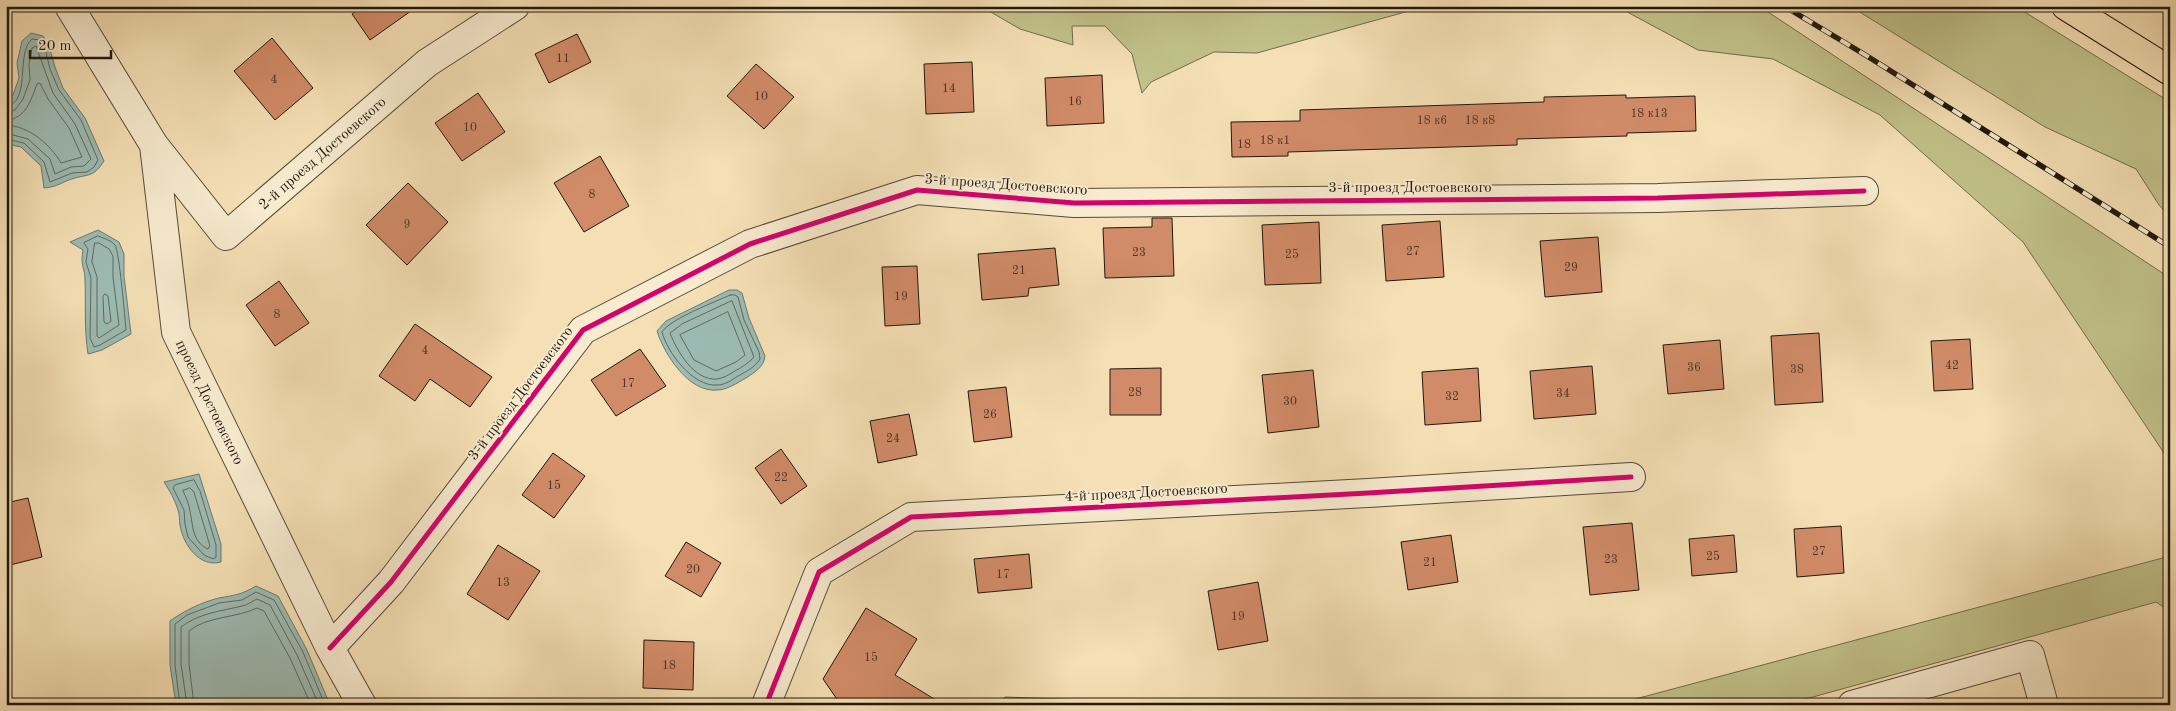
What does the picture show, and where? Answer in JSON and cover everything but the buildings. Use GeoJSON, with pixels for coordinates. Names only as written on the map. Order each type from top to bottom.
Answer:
{"type":"FeatureCollection","features":[{"type":"Feature","properties":{"kind":"main road"},"geometry":{"type":"LineString","coordinates":[[2066,6],[2170,70]]}},
{"type":"Feature","properties":{"kind":"street","name":"проезд Достоевского"},"geometry":{"type":"LineString","coordinates":[[68,6],[154,145],[176,332],[330,648],[362,705]]}},
{"type":"Feature","properties":{"kind":"street","name":"2-й проезд Достоевского"},"geometry":{"type":"LineString","coordinates":[[154,145],[226,236],[427,63],[515,6]]}},
{"type":"Feature","properties":{"kind":"street","name":"3-й проезд Достоевского"},"geometry":{"type":"LineString","coordinates":[[330,648],[391,582],[583,330],[750,244],[917,190],[1074,203],[1658,198],[1864,191]]}},
{"type":"Feature","properties":{"kind":"street","name":"4-й проезд Достоевского"},"geometry":{"type":"LineString","coordinates":[[766,705],[819,572],[911,516],[1368,493],[1631,477]]}},
{"type":"Feature","properties":{"kind":"street"},"geometry":{"type":"LineString","coordinates":[[1852,705],[2030,655],[2044,705]]}},
{"type":"Feature","properties":{"kind":"green space"},"geometry":{"type":"Polygon","coordinates":[[[989,6],[1427,6],[1257,53],[1214,52],[1151,82],[1142,93],[1132,54],[1105,26],[1072,26],[1073,45],[1020,29],[989,11],[989,6]]]}},
{"type":"Feature","properties":{"kind":"green space"},"geometry":{"type":"Polygon","coordinates":[[[1616,6],[1759,6],[2170,278],[2170,462],[2023,242],[1880,115],[1773,59],[1698,50],[1616,6]]]}},
{"type":"Feature","properties":{"kind":"green space"},"geometry":{"type":"Polygon","coordinates":[[[1850,6],[2015,6],[2170,102],[2170,217],[2159,205],[2136,169],[2045,127],[1850,6]]]}},
{"type":"Feature","properties":{"kind":"green space"},"geometry":{"type":"Polygon","coordinates":[[[2170,556],[2170,611],[2156,602],[1784,705],[1613,705],[2170,556]]]}},
{"type":"Feature","properties":{"kind":"green space"},"geometry":{"type":"Polygon","coordinates":[[[1005,697],[1232,705],[999,705],[1005,697]]]}},
{"type":"Feature","properties":{"kind":"water"},"geometry":{"type":"Polygon","coordinates":[[[31,33],[43,36],[49,46],[63,88],[85,118],[104,161],[92,174],[44,188],[41,166],[21,147],[6,144],[6,103],[13,95],[19,78],[17,63],[22,41],[31,33]]]}},
{"type":"Feature","properties":{"kind":"water"},"geometry":{"type":"Polygon","coordinates":[[[98,230],[119,242],[124,254],[124,276],[131,334],[102,350],[88,354],[83,250],[70,242],[98,230]]]}},
{"type":"Feature","properties":{"kind":"water"},"geometry":{"type":"Polygon","coordinates":[[[729,290],[737,290],[742,293],[749,318],[765,356],[761,366],[756,371],[732,386],[721,390],[707,389],[688,379],[679,370],[665,350],[657,331],[666,321],[729,290]]]}},
{"type":"Feature","properties":{"kind":"water"},"geometry":{"type":"Polygon","coordinates":[[[199,474],[221,544],[221,562],[206,562],[189,547],[182,533],[177,506],[164,482],[199,474]]]}},
{"type":"Feature","properties":{"kind":"water"},"geometry":{"type":"Polygon","coordinates":[[[256,586],[278,596],[307,650],[330,705],[176,705],[170,665],[170,621],[200,604],[242,593],[256,586]]]}},
{"type":"Feature","properties":{"kind":"railway"},"geometry":{"type":"LineString","coordinates":[[1784,6],[1867,56],[2170,247]]}},
{"type":"Feature","properties":{"kind":"cycle path"},"geometry":{"type":"LineString","coordinates":[[330,648],[391,582],[583,330],[750,244],[917,190],[1074,203],[1658,198],[1864,191]]}},
{"type":"Feature","properties":{"kind":"cycle path"},"geometry":{"type":"LineString","coordinates":[[766,705],[819,572],[911,517],[1631,477]]}}]}
